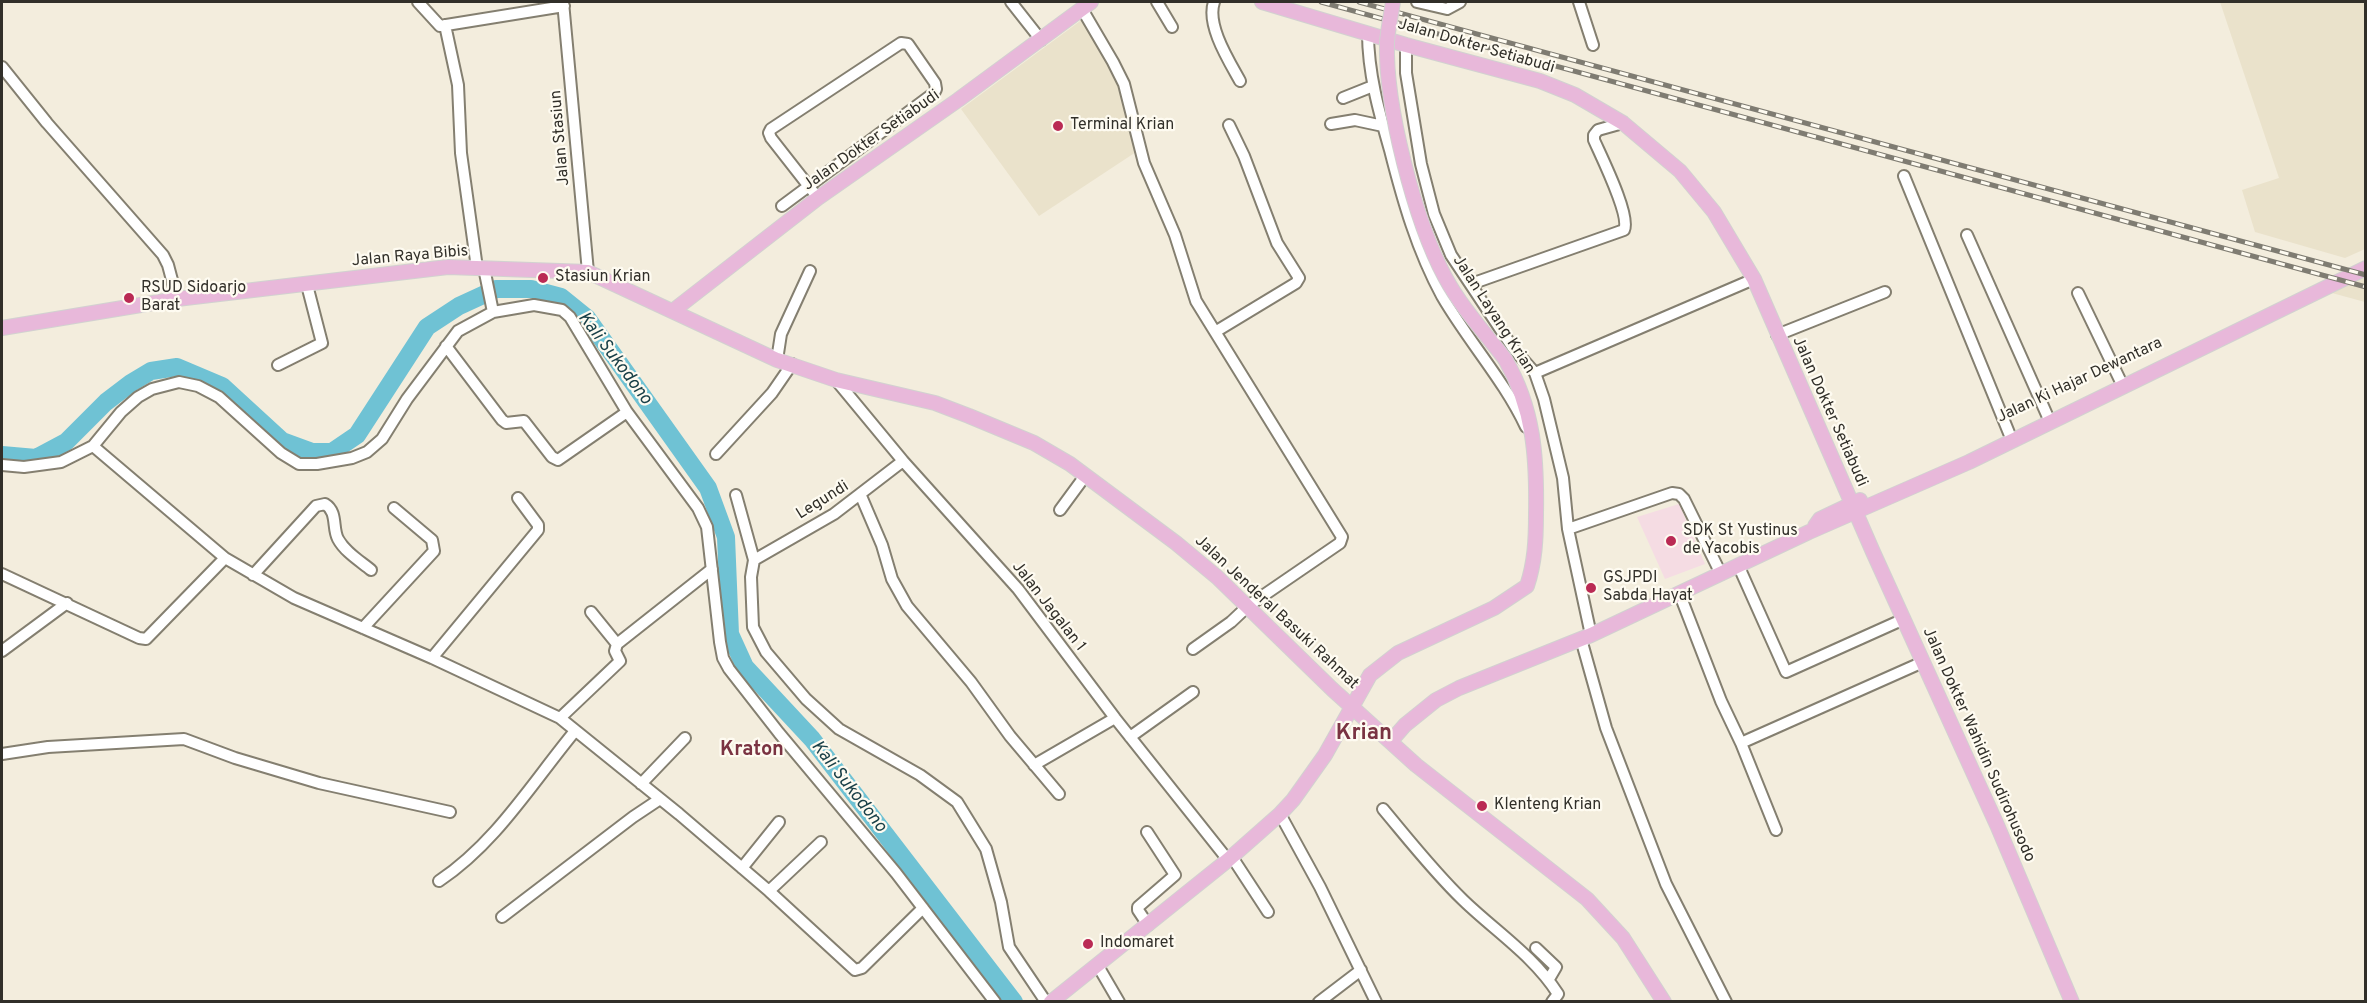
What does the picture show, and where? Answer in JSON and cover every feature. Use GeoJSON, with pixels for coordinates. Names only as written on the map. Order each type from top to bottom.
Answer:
{"type":"FeatureCollection","features":[{"type":"Feature","properties":{"kind":"main road","name":"Jalan Dokter Setiabudi"},"geometry":{"type":"LineString","coordinates":[[1262,2],[1540,81],[1575,95],[1623,123],[1680,171],[1713,212],[1754,279],[1853,508]]}},
{"type":"Feature","properties":{"kind":"main road","name":"Jalan Layang Krian"},"geometry":{"type":"LineString","coordinates":[[1051,1002],[1230,858],[1280,814],[1313,774],[1370,675],[1390,658],[1494,608],[1527,586],[1535,553],[1536,471],[1533,430],[1518,381],[1505,359],[1475,322],[1446,278],[1424,230],[1397,126],[1389,75],[1387,42],[1394,2]]}},
{"type":"Feature","properties":{"kind":"main road","name":"Jalan Dokter Setiabudi"},"geometry":{"type":"LineString","coordinates":[[674,310],[818,198],[1087,5]]}},
{"type":"Feature","properties":{"kind":"main road","name":"Jalan Ki Hajar Dewantara"},"geometry":{"type":"LineString","coordinates":[[1853,508],[2120,380],[2366,258]]}},
{"type":"Feature","properties":{"kind":"main road","name":"Jalan Raya Bibis"},"geometry":{"type":"LineString","coordinates":[[2,328],[177,299],[448,267],[588,272],[692,320]]}},
{"type":"Feature","properties":{"kind":"main road","name":"Jalan Ki Hajar Dewantara"},"geometry":{"type":"LineString","coordinates":[[1391,741],[1406,725],[1444,696],[1459,688],[1586,637],[1680,595],[1809,532],[1820,519],[1969,462],[2366,268]]}},
{"type":"Feature","properties":{"kind":"main road","name":"Jalan Jenderal Basuki Rahmat"},"geometry":{"type":"LineString","coordinates":[[692,320],[777,360],[836,380],[935,403],[1034,443],[1070,464],[1176,543],[1248,606],[1332,688],[1416,765],[1587,899],[1623,939],[1665,1002]]}},
{"type":"Feature","properties":{"kind":"main road","name":"Jalan Dokter Wahidin Sudirohusodo"},"geometry":{"type":"LineString","coordinates":[[1853,508],[1997,825],[2072,1002]]}},
{"type":"Feature","properties":{"kind":"street"},"geometry":{"type":"LineString","coordinates":[[418,2],[437,25],[563,4]]}},
{"type":"Feature","properties":{"kind":"street"},"geometry":{"type":"LineString","coordinates":[[1011,2],[1041,40]]}},
{"type":"Feature","properties":{"kind":"street"},"geometry":{"type":"LineString","coordinates":[[1157,2],[1172,27]]}},
{"type":"Feature","properties":{"kind":"street"},"geometry":{"type":"LineString","coordinates":[[1214,2],[1212,8],[1218,39],[1240,81]]}},
{"type":"Feature","properties":{"kind":"street"},"geometry":{"type":"LineString","coordinates":[[1417,2],[1447,9],[1460,2]]}},
{"type":"Feature","properties":{"kind":"street"},"geometry":{"type":"LineString","coordinates":[[1579,2],[1593,45]]}},
{"type":"Feature","properties":{"kind":"street","name":"Jalan Stasiun"},"geometry":{"type":"LineString","coordinates":[[563,4],[588,272]]}},
{"type":"Feature","properties":{"kind":"street"},"geometry":{"type":"LineString","coordinates":[[1087,5],[1124,84],[1144,163],[1175,235],[1196,301],[1342,537],[1340,543],[1248,606],[1231,622],[1193,649]]}},
{"type":"Feature","properties":{"kind":"street"},"geometry":{"type":"LineString","coordinates":[[445,25],[458,84],[461,153],[480,268],[487,285],[492,310]]}},
{"type":"Feature","properties":{"kind":"street"},"geometry":{"type":"LineString","coordinates":[[1374,35],[1368,53],[1373,86],[1409,221],[1429,270],[1444,298],[1518,410],[1527,428],[1536,471]]}},
{"type":"Feature","properties":{"kind":"street"},"geometry":{"type":"LineString","coordinates":[[782,206],[808,186],[934,93],[935,83],[908,44],[901,43],[771,129],[771,138],[808,186],[818,198]]}},
{"type":"Feature","properties":{"kind":"street"},"geometry":{"type":"LineString","coordinates":[[1404,44],[1406,73],[1428,215],[1451,255],[1513,348],[1536,373],[1563,478],[1568,529],[1586,637],[1606,728],[1666,884],[1726,1002]]}},
{"type":"Feature","properties":{"kind":"street"},"geometry":{"type":"LineString","coordinates":[[2,66],[47,123],[163,255],[177,299]]}},
{"type":"Feature","properties":{"kind":"street"},"geometry":{"type":"LineString","coordinates":[[1343,98],[1373,86]]}},
{"type":"Feature","properties":{"kind":"street"},"geometry":{"type":"LineString","coordinates":[[1331,124],[1355,120],[1383,126]]}},
{"type":"Feature","properties":{"kind":"street"},"geometry":{"type":"LineString","coordinates":[[1471,284],[1624,230],[1627,226],[1624,212],[1594,140],[1594,135],[1598,130],[1623,123]]}},
{"type":"Feature","properties":{"kind":"street"},"geometry":{"type":"LineString","coordinates":[[1215,332],[1296,283],[1299,278],[1277,243],[1245,156],[1229,125]]}},
{"type":"Feature","properties":{"kind":"street"},"geometry":{"type":"LineString","coordinates":[[1904,176],[2010,433]]}},
{"type":"Feature","properties":{"kind":"street"},"geometry":{"type":"LineString","coordinates":[[1409,221],[1428,215]]}},
{"type":"Feature","properties":{"kind":"street"},"geometry":{"type":"LineString","coordinates":[[1967,234],[2047,415]]}},
{"type":"Feature","properties":{"kind":"street"},"geometry":{"type":"LineString","coordinates":[[777,360],[782,334],[810,271]]}},
{"type":"Feature","properties":{"kind":"street"},"geometry":{"type":"LineString","coordinates":[[1536,373],[1754,279]]}},
{"type":"Feature","properties":{"kind":"street"},"geometry":{"type":"LineString","coordinates":[[278,365],[322,343],[307,285]]}},
{"type":"Feature","properties":{"kind":"street"},"geometry":{"type":"LineString","coordinates":[[1777,335],[1885,292]]}},
{"type":"Feature","properties":{"kind":"street"},"geometry":{"type":"LineString","coordinates":[[2078,293],[2120,380]]}},
{"type":"Feature","properties":{"kind":"street"},"geometry":{"type":"LineString","coordinates":[[2,465],[24,467],[62,462],[93,446],[130,403],[152,389],[179,382],[188,383],[219,397],[281,453],[299,464],[317,464],[352,458],[367,452],[382,439],[458,331],[492,310],[534,305],[562,310],[570,317],[627,412],[698,508],[707,527],[720,642],[723,658],[729,669],[923,908],[995,1002]]}},
{"type":"Feature","properties":{"kind":"street"},"geometry":{"type":"LineString","coordinates":[[446,346],[502,420],[506,423],[524,421],[552,458],[558,460],[627,412]]}},
{"type":"Feature","properties":{"kind":"street"},"geometry":{"type":"LineString","coordinates":[[716,454],[772,393],[792,364]]}},
{"type":"Feature","properties":{"kind":"street","name":"Jalan Jagalan 1"},"geometry":{"type":"LineString","coordinates":[[836,380],[903,461],[1018,589],[1115,718],[1230,858],[1268,912]]}},
{"type":"Feature","properties":{"kind":"street"},"geometry":{"type":"LineString","coordinates":[[93,446],[225,558],[253,575],[294,598],[432,658],[560,718],[769,891],[851,967],[858,970],[923,908]]}},
{"type":"Feature","properties":{"kind":"street","name":"Legundi"},"geometry":{"type":"LineString","coordinates":[[754,560],[861,496],[903,461]]}},
{"type":"Feature","properties":{"kind":"street"},"geometry":{"type":"LineString","coordinates":[[1060,510],[1085,476]]}},
{"type":"Feature","properties":{"kind":"street"},"geometry":{"type":"LineString","coordinates":[[1568,529],[1672,494],[1679,495],[1684,499],[1721,574]]}},
{"type":"Feature","properties":{"kind":"street"},"geometry":{"type":"LineString","coordinates":[[736,495],[754,560],[750,578],[753,627],[766,652],[806,699],[840,729],[920,775],[957,802],[989,857],[1001,902],[1009,947],[1046,1002]]}},
{"type":"Feature","properties":{"kind":"street"},"geometry":{"type":"LineString","coordinates":[[861,496],[882,545],[892,579],[907,606],[971,682],[1059,794]]}},
{"type":"Feature","properties":{"kind":"street"},"geometry":{"type":"LineString","coordinates":[[432,658],[538,530],[538,525],[518,498]]}},
{"type":"Feature","properties":{"kind":"street"},"geometry":{"type":"LineString","coordinates":[[253,575],[316,506],[325,504],[333,512],[338,539],[370,570]]}},
{"type":"Feature","properties":{"kind":"street"},"geometry":{"type":"LineString","coordinates":[[363,628],[434,551],[432,540],[394,507]]}},
{"type":"Feature","properties":{"kind":"street"},"geometry":{"type":"LineString","coordinates":[[2,574],[139,638],[146,639],[225,558]]}},
{"type":"Feature","properties":{"kind":"street"},"geometry":{"type":"LineString","coordinates":[[1739,567],[1786,672],[1904,619]]}},
{"type":"Feature","properties":{"kind":"street"},"geometry":{"type":"LineString","coordinates":[[560,718],[620,661],[615,651],[617,644],[712,569]]}},
{"type":"Feature","properties":{"kind":"street"},"geometry":{"type":"LineString","coordinates":[[1680,595],[1721,701],[1776,830]]}},
{"type":"Feature","properties":{"kind":"street"},"geometry":{"type":"LineString","coordinates":[[2,651],[67,603]]}},
{"type":"Feature","properties":{"kind":"street"},"geometry":{"type":"LineString","coordinates":[[591,612],[617,644]]}},
{"type":"Feature","properties":{"kind":"street"},"geometry":{"type":"LineString","coordinates":[[1740,743],[1923,662]]}},
{"type":"Feature","properties":{"kind":"street"},"geometry":{"type":"LineString","coordinates":[[1130,737],[1193,692]]}},
{"type":"Feature","properties":{"kind":"street"},"geometry":{"type":"LineString","coordinates":[[1034,765],[1115,718]]}},
{"type":"Feature","properties":{"kind":"street"},"geometry":{"type":"LineString","coordinates":[[439,881],[462,865],[498,828],[575,731]]}},
{"type":"Feature","properties":{"kind":"street"},"geometry":{"type":"LineString","coordinates":[[641,784],[685,738]]}},
{"type":"Feature","properties":{"kind":"street"},"geometry":{"type":"LineString","coordinates":[[2,754],[48,747],[184,739],[235,758],[319,783],[450,812]]}},
{"type":"Feature","properties":{"kind":"street"},"geometry":{"type":"LineString","coordinates":[[502,917],[660,799]]}},
{"type":"Feature","properties":{"kind":"street"},"geometry":{"type":"LineString","coordinates":[[1383,809],[1431,867],[1552,976],[1558,995],[1552,1002]]}},
{"type":"Feature","properties":{"kind":"street"},"geometry":{"type":"LineString","coordinates":[[1280,814],[1376,1002]]}},
{"type":"Feature","properties":{"kind":"street"},"geometry":{"type":"LineString","coordinates":[[742,868],[778,822]]}},
{"type":"Feature","properties":{"kind":"street"},"geometry":{"type":"LineString","coordinates":[[1147,832],[1175,875],[1138,907],[1148,924]]}},
{"type":"Feature","properties":{"kind":"street"},"geometry":{"type":"LineString","coordinates":[[769,891],[821,842]]}},
{"type":"Feature","properties":{"kind":"street"},"geometry":{"type":"LineString","coordinates":[[1536,948],[1556,968],[1552,976]]}},
{"type":"Feature","properties":{"kind":"street"},"geometry":{"type":"LineString","coordinates":[[1098,966],[1119,1002]]}},
{"type":"Feature","properties":{"kind":"street"},"geometry":{"type":"LineString","coordinates":[[1319,1002],[1361,970]]}},
{"type":"Feature","properties":{"kind":"shaded area"},"geometry":{"type":"Polygon","coordinates":[[[2220,2],[2365,2],[2365,249],[2345,258],[2255,232],[2242,190],[2279,178],[2220,2]]]}},
{"type":"Feature","properties":{"kind":"shaded area","name":"Terminal Krian"},"geometry":{"type":"Polygon","coordinates":[[[1087,16],[1116,65],[1136,152],[1039,216],[961,109],[1087,16]]]}},
{"type":"Feature","properties":{"kind":"shaded area"},"geometry":{"type":"Polygon","coordinates":[[[2365,276],[2365,302],[2332,293],[2365,276]]]}},
{"type":"Feature","properties":{"kind":"shaded area","name":"SDK St Yustinus de Yacobis"},"geometry":{"type":"Polygon","coordinates":[[[1679,504],[1705,564],[1665,579],[1637,517],[1679,504]]]}},
{"type":"Feature","properties":{"kind":"waterway","name":"Kali Sukodono"},"geometry":{"type":"LineString","coordinates":[[2,455],[36,458],[66,442],[106,402],[131,383],[151,371],[177,367],[222,386],[282,441],[312,452],[332,452],[357,435],[427,327],[459,306],[496,289],[531,289],[561,297],[587,318],[708,488],[726,537],[730,634],[745,667],[812,739],[1014,1002]]}},
{"type":"Feature","properties":{"kind":"railway"},"geometry":{"type":"LineString","coordinates":[[1321,2],[2366,287]]}},
{"type":"Feature","properties":{"kind":"railway"},"geometry":{"type":"LineString","coordinates":[[1359,2],[2366,275]]}},
{"type":"Feature","properties":{"kind":"place","name":"Terminal Krian"},"geometry":{"type":"Point","coordinates":[1058,126]}},
{"type":"Feature","properties":{"kind":"place","name":"Stasiun Krian"},"geometry":{"type":"Point","coordinates":[543,278]}},
{"type":"Feature","properties":{"kind":"place","name":"RSUD Sidoarjo Barat"},"geometry":{"type":"Point","coordinates":[129,298]}},
{"type":"Feature","properties":{"kind":"place","name":"SDK St Yustinus de Yacobis"},"geometry":{"type":"Point","coordinates":[1671,541]}},
{"type":"Feature","properties":{"kind":"place","name":"GSJPDI Sabda Hayat"},"geometry":{"type":"Point","coordinates":[1591,588]}},
{"type":"Feature","properties":{"kind":"place","name":"Klenteng Krian"},"geometry":{"type":"Point","coordinates":[1482,806]}},
{"type":"Feature","properties":{"kind":"place","name":"Indomaret"},"geometry":{"type":"Point","coordinates":[1088,944]}},
{"type":"Feature","properties":{"kind":"district","name":"Krian"},"geometry":{"type":"Point","coordinates":[1364,735]}},
{"type":"Feature","properties":{"kind":"district","name":"Kraton"},"geometry":{"type":"Point","coordinates":[752,751]}}]}
